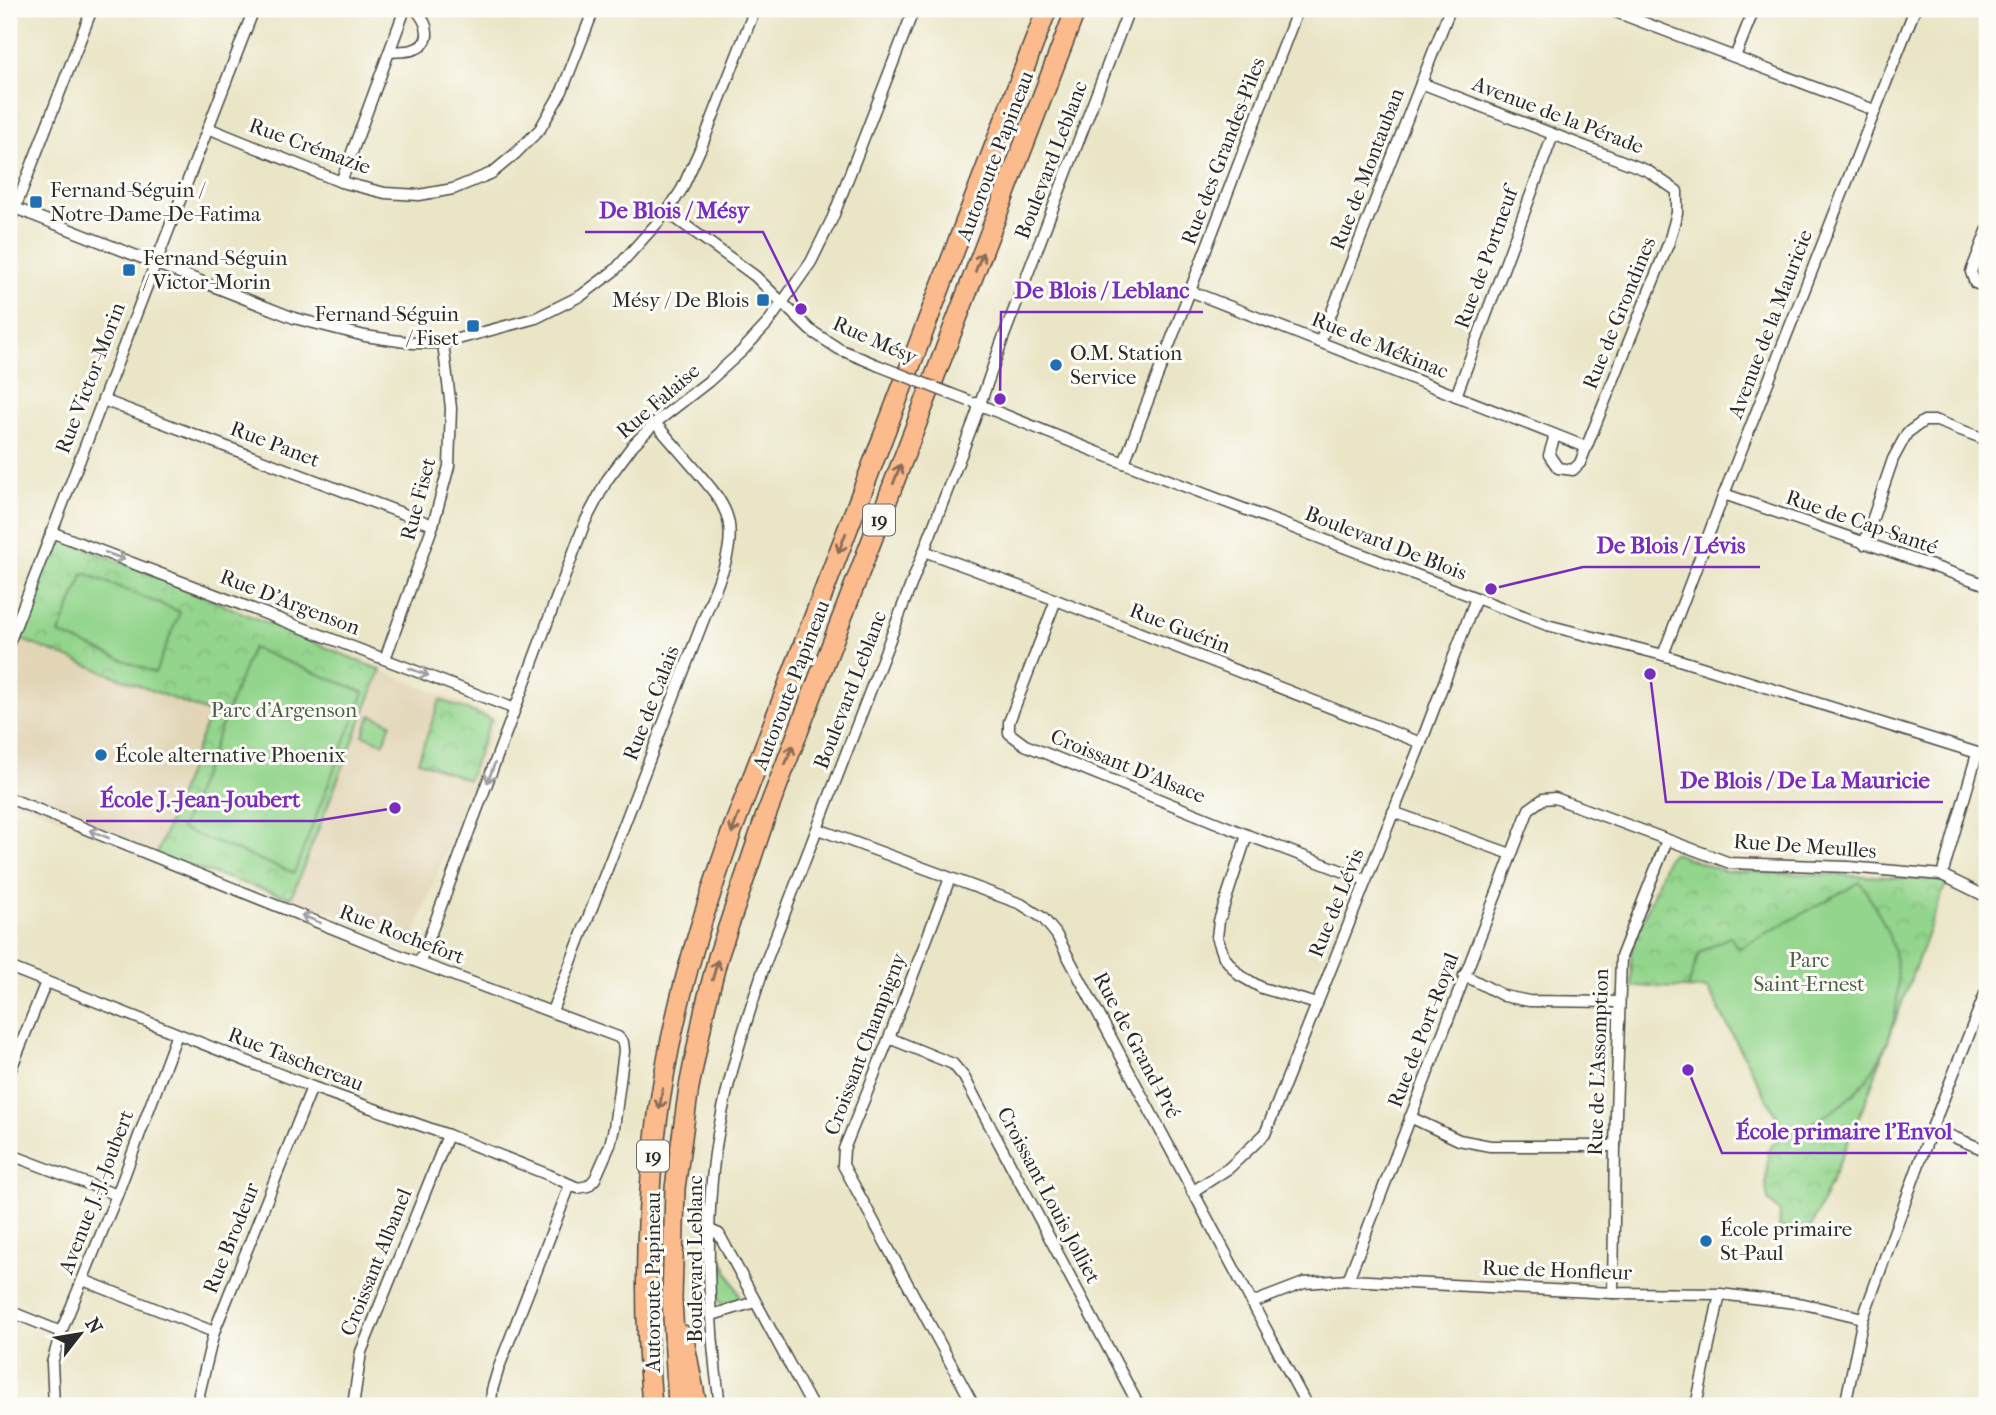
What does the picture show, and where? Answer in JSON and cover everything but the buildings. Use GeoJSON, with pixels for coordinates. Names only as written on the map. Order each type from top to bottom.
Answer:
{"type":"FeatureCollection","features":[{"type":"Feature","properties":{"kind":"highway","name":"Autoroute Papineau"},"geometry":{"type":"LineString","coordinates":[[652,1406],[646,1282],[650,1189],[661,1098],[678,1006],[705,909],[746,794],[1047,9]]}},
{"type":"Feature","properties":{"kind":"highway","name":"Autoroute Papineau"},"geometry":{"type":"LineString","coordinates":[[678,1406],[672,1279],[676,1188],[689,1087],[705,1008],[735,903],[774,793],[1076,9]]}},
{"type":"Feature","properties":{"kind":"highway"},"geometry":{"type":"LineString","coordinates":[[672,1279],[697,1406]]}},
{"type":"Feature","properties":{"kind":"highway"},"geometry":{"type":"LineString","coordinates":[[639,1406],[646,1282]]}},
{"type":"Feature","properties":{"kind":"street"},"geometry":{"type":"LineString","coordinates":[[9,224],[92,9]]}},
{"type":"Feature","properties":{"kind":"street","name":"Rue Victor-Morin"},"geometry":{"type":"LineString","coordinates":[[9,643],[254,9]]}},
{"type":"Feature","properties":{"kind":"street"},"geometry":{"type":"LineString","coordinates":[[341,181],[405,9]]}},
{"type":"Feature","properties":{"kind":"street"},"geometry":{"type":"LineString","coordinates":[[389,52],[414,50],[427,36],[427,26],[415,9]]}},
{"type":"Feature","properties":{"kind":"street","name":"Rue Crémazie"},"geometry":{"type":"LineString","coordinates":[[208,128],[341,181],[385,193],[419,195],[453,189],[492,173],[540,130],[562,91],[594,9]]}},
{"type":"Feature","properties":{"kind":"street"},"geometry":{"type":"LineString","coordinates":[[15,208],[294,318],[365,336],[413,343],[443,343],[536,318],[582,295],[615,270],[667,212],[682,189],[696,159],[755,9]]}},
{"type":"Feature","properties":{"kind":"street","name":"Rue Falaise"},"geometry":{"type":"LineString","coordinates":[[420,962],[591,508],[623,457],[655,423],[730,363],[767,324],[811,262],[827,231],[914,9]]}},
{"type":"Feature","properties":{"kind":"street","name":"Boulevard Leblanc"},"geometry":{"type":"LineString","coordinates":[[720,1406],[712,1315],[710,1230],[717,1142],[735,1060],[765,964],[924,551],[975,402],[1002,341],[1129,9]]}},
{"type":"Feature","properties":{"kind":"street","name":"Rue des Grandes-Piles"},"geometry":{"type":"LineString","coordinates":[[1124,463],[1298,9]]}},
{"type":"Feature","properties":{"kind":"street","name":"Rue de Montauban"},"geometry":{"type":"LineString","coordinates":[[1321,342],[1450,9]]}},
{"type":"Feature","properties":{"kind":"street"},"geometry":{"type":"LineString","coordinates":[[1608,9],[1874,110]]}},
{"type":"Feature","properties":{"kind":"street"},"geometry":{"type":"LineString","coordinates":[[1735,57],[1754,9]]}},
{"type":"Feature","properties":{"kind":"street","name":"Avenue de la Mauricie"},"geometry":{"type":"LineString","coordinates":[[1663,655],[1915,9]]}},
{"type":"Feature","properties":{"kind":"street","name":"Avenue de la Pérade"},"geometry":{"type":"LineString","coordinates":[[1421,83],[1648,171],[1677,191]]}},
{"type":"Feature","properties":{"kind":"street","name":"Rue de Portneuf"},"geometry":{"type":"LineString","coordinates":[[1456,396],[1553,135]]}},
{"type":"Feature","properties":{"kind":"street","name":"Rue de Grondines"},"geometry":{"type":"LineString","coordinates":[[1586,447],[1669,242],[1677,213],[1677,191]]}},
{"type":"Feature","properties":{"kind":"street","name":"Rue Mésy"},"geometry":{"type":"LineString","coordinates":[[667,212],[755,276],[810,330],[829,344],[975,402]]}},
{"type":"Feature","properties":{"kind":"street"},"geometry":{"type":"LineString","coordinates":[[1987,231],[1971,272],[1975,283],[1987,288]]}},
{"type":"Feature","properties":{"kind":"street","name":"Rue de Mékinac"},"geometry":{"type":"LineString","coordinates":[[1190,291],[1586,447]]}},
{"type":"Feature","properties":{"kind":"street","name":"Rue Fiset"},"geometry":{"type":"LineString","coordinates":[[385,659],[433,525],[449,466],[451,408],[443,343]]}},
{"type":"Feature","properties":{"kind":"street","name":"Rue Panet"},"geometry":{"type":"LineString","coordinates":[[103,400],[433,525]]}},
{"type":"Feature","properties":{"kind":"street","name":"Boulevard De Blois"},"geometry":{"type":"LineString","coordinates":[[975,402],[1124,463],[1547,625],[1663,655],[1982,755]]}},
{"type":"Feature","properties":{"kind":"street"},"geometry":{"type":"LineString","coordinates":[[1864,544],[1893,459],[1907,433],[1924,421],[1937,421],[1987,440]]}},
{"type":"Feature","properties":{"kind":"street","name":"Rue de Calais"},"geometry":{"type":"LineString","coordinates":[[552,1011],[724,567],[729,546],[728,519],[722,503],[655,423]]}},
{"type":"Feature","properties":{"kind":"street"},"geometry":{"type":"LineString","coordinates":[[1555,435],[1549,455],[1558,467],[1573,470],[1580,464],[1586,447]]}},
{"type":"Feature","properties":{"kind":"street","name":"Rue de Cap-Santé"},"geometry":{"type":"LineString","coordinates":[[1724,494],[1987,586]]}},
{"type":"Feature","properties":{"kind":"street","name":"Rue D'Argenson"},"geometry":{"type":"LineString","coordinates":[[51,532],[515,709]]}},
{"type":"Feature","properties":{"kind":"street","name":"Rue Guérin"},"geometry":{"type":"LineString","coordinates":[[924,551],[1421,743]]}},
{"type":"Feature","properties":{"kind":"street","name":"Rue de Lévis"},"geometry":{"type":"LineString","coordinates":[[1192,1192],[1229,1168],[1265,1134],[1476,598]]}},
{"type":"Feature","properties":{"kind":"street","name":"Croissant D'Alsace"},"geometry":{"type":"LineString","coordinates":[[1056,600],[1009,722],[1009,733],[1025,745],[1366,880]]}},
{"type":"Feature","properties":{"kind":"street"},"geometry":{"type":"LineString","coordinates":[[1942,875],[1982,755]]}},
{"type":"Feature","properties":{"kind":"street","name":"Rue Rochefort"},"geometry":{"type":"LineString","coordinates":[[9,798],[420,962],[618,1037],[624,1048],[614,1128],[607,1152],[591,1184],[581,1188],[570,1185]]}},
{"type":"Feature","properties":{"kind":"street","name":"Rue De Meulles"},"geometry":{"type":"LineString","coordinates":[[1543,799],[1555,798],[1730,863],[1848,867],[1942,875],[1987,897]]}},
{"type":"Feature","properties":{"kind":"street","name":"Rue de Port-Royal"},"geometry":{"type":"LineString","coordinates":[[1348,1280],[1529,809],[1543,799]]}},
{"type":"Feature","properties":{"kind":"street"},"geometry":{"type":"LineString","coordinates":[[1393,812],[1511,854]]}},
{"type":"Feature","properties":{"kind":"street","name":"Rue de Grand-Pré"},"geometry":{"type":"LineString","coordinates":[[818,829],[1021,904],[1043,918],[1056,934],[1307,1406]]}},
{"type":"Feature","properties":{"kind":"street"},"geometry":{"type":"LineString","coordinates":[[1247,835],[1219,921],[1217,937],[1224,957],[1239,975],[1262,988],[1317,1004]]}},
{"type":"Feature","properties":{"kind":"street","name":"Rue de L'Assomption"},"geometry":{"type":"LineString","coordinates":[[1613,1293],[1621,957],[1667,841]]}},
{"type":"Feature","properties":{"kind":"street","name":"Croissant Champigny"},"geometry":{"type":"LineString","coordinates":[[950,878],[844,1149],[843,1165],[974,1406]]}},
{"type":"Feature","properties":{"kind":"street","name":"Rue Taschereau"},"geometry":{"type":"LineString","coordinates":[[9,967],[312,1087],[447,1135],[570,1185]]}},
{"type":"Feature","properties":{"kind":"street"},"geometry":{"type":"LineString","coordinates":[[1464,975],[1504,996],[1529,1001],[1619,1002]]}},
{"type":"Feature","properties":{"kind":"street"},"geometry":{"type":"LineString","coordinates":[[9,1074],[46,982]]}},
{"type":"Feature","properties":{"kind":"street"},"geometry":{"type":"LineString","coordinates":[[1845,1406],[1863,1318],[1931,1128],[1987,989]]}},
{"type":"Feature","properties":{"kind":"street","name":"Avenue J.-J.-Joubert"},"geometry":{"type":"LineString","coordinates":[[54,1406],[52,1363],[61,1332],[117,1195],[177,1034]]}},
{"type":"Feature","properties":{"kind":"street","name":"Croissant Louis Jolliet"},"geometry":{"type":"LineString","coordinates":[[889,1038],[953,1064],[964,1077],[1139,1406]]}},
{"type":"Feature","properties":{"kind":"street","name":"Rue Brodeur"},"geometry":{"type":"LineString","coordinates":[[201,1406],[199,1394],[214,1332],[312,1087]]}},
{"type":"Feature","properties":{"kind":"street"},"geometry":{"type":"LineString","coordinates":[[1410,1117],[1459,1140],[1490,1146],[1615,1146]]}},
{"type":"Feature","properties":{"kind":"street"},"geometry":{"type":"LineString","coordinates":[[1931,1128],[1987,1152]]}},
{"type":"Feature","properties":{"kind":"street","name":"Croissant Albanel"},"geometry":{"type":"LineString","coordinates":[[353,1406],[360,1352],[447,1135]]}},
{"type":"Feature","properties":{"kind":"street"},"geometry":{"type":"LineString","coordinates":[[9,1151],[14,1156],[117,1195]]}},
{"type":"Feature","properties":{"kind":"street"},"geometry":{"type":"LineString","coordinates":[[491,1406],[492,1390],[499,1367],[570,1185]]}},
{"type":"Feature","properties":{"kind":"street"},"geometry":{"type":"LineString","coordinates":[[710,1230],[719,1234],[812,1406]]}},
{"type":"Feature","properties":{"kind":"street"},"geometry":{"type":"LineString","coordinates":[[83,1280],[214,1332]]}},
{"type":"Feature","properties":{"kind":"street","name":"Rue de Honfleur"},"geometry":{"type":"LineString","coordinates":[[1252,1303],[1304,1283],[1348,1280],[1613,1293],[1720,1294],[1804,1304],[1863,1318]]}},
{"type":"Feature","properties":{"kind":"street"},"geometry":{"type":"LineString","coordinates":[[1696,1406],[1720,1294]]}},
{"type":"Feature","properties":{"kind":"street"},"geometry":{"type":"LineString","coordinates":[[712,1315],[755,1302]]}},
{"type":"Feature","properties":{"kind":"street"},"geometry":{"type":"LineString","coordinates":[[9,1311],[61,1332]]}},
{"type":"Feature","properties":{"kind":"shaded area","name":"École alternative Phoenix"},"geometry":{"type":"Polygon","coordinates":[[[11,637],[210,713],[156,856],[9,798],[11,637]]]}},
{"type":"Feature","properties":{"kind":"shaded area"},"geometry":{"type":"Polygon","coordinates":[[[381,670],[497,718],[412,941],[291,898],[381,670]]]}},
{"type":"Feature","properties":{"kind":"green space","name":"Parc d'Argenson"},"geometry":{"type":"Polygon","coordinates":[[[52,534],[381,670],[291,898],[156,856],[210,713],[17,638],[52,534]]]}},
{"type":"Feature","properties":{"kind":"green space"},"geometry":{"type":"Polygon","coordinates":[[[84,573],[180,612],[155,673],[59,634],[84,573]]]}},
{"type":"Feature","properties":{"kind":"green space"},"geometry":{"type":"Polygon","coordinates":[[[252,648],[364,692],[294,873],[181,829],[252,648]]]}},
{"type":"Feature","properties":{"kind":"green space"},"geometry":{"type":"Polygon","coordinates":[[[440,700],[491,719],[468,780],[418,761],[440,700]]]}},
{"type":"Feature","properties":{"kind":"green space"},"geometry":{"type":"Polygon","coordinates":[[[371,715],[391,723],[383,743],[363,735],[371,715]]]}},
{"type":"Feature","properties":{"kind":"green space","name":"Parc Saint-Ernest"},"geometry":{"type":"Polygon","coordinates":[[[1673,853],[1724,871],[1947,881],[1865,1103],[1811,1228],[1779,1228],[1780,1212],[1770,1203],[1767,1195],[1767,1166],[1771,1147],[1786,1134],[1708,989],[1632,986],[1631,952],[1667,858],[1673,853]]]}},
{"type":"Feature","properties":{"kind":"green space"},"geometry":{"type":"Polygon","coordinates":[[[1860,882],[1884,924],[1896,961],[1898,983],[1892,1028],[1873,1069],[1859,1087],[1830,1113],[1787,1136],[1708,989],[1688,988],[1699,953],[1730,936],[1738,949],[1860,882]]]}},
{"type":"Feature","properties":{"kind":"green space"},"geometry":{"type":"Polygon","coordinates":[[[722,1260],[740,1296],[728,1303],[719,1301],[717,1266],[722,1260]]]}},
{"type":"Feature","properties":{"kind":"place","name":"Fernand-Séguin / Notre-Dame-De-Fatima"},"geometry":{"type":"Point","coordinates":[36,202]}},
{"type":"Feature","properties":{"kind":"place","name":"Fernand-Séguin / Victor-Morin"},"geometry":{"type":"Point","coordinates":[129,270]}},
{"type":"Feature","properties":{"kind":"place","name":"Mésy / De Blois"},"geometry":{"type":"Point","coordinates":[763,300]}},
{"type":"Feature","properties":{"kind":"place","name":"De Blois / Mésy"},"geometry":{"type":"Point","coordinates":[801,309]}},
{"type":"Feature","properties":{"kind":"place","name":"Fernand-Séguin / Fiset"},"geometry":{"type":"Point","coordinates":[473,326]}},
{"type":"Feature","properties":{"kind":"place","name":"O.M. Station Service"},"geometry":{"type":"Point","coordinates":[1056,365]}},
{"type":"Feature","properties":{"kind":"place","name":"De Blois / Leblanc"},"geometry":{"type":"Point","coordinates":[1000,399]}},
{"type":"Feature","properties":{"kind":"place","name":"De Blois / Lévis"},"geometry":{"type":"Point","coordinates":[1491,589]}},
{"type":"Feature","properties":{"kind":"place","name":"De Blois / De La Mauricie"},"geometry":{"type":"Point","coordinates":[1650,674]}},
{"type":"Feature","properties":{"kind":"place","name":"École alternative Phoenix"},"geometry":{"type":"Point","coordinates":[101,755]}},
{"type":"Feature","properties":{"kind":"place","name":"École J.-Jean-Joubert"},"geometry":{"type":"Point","coordinates":[395,808]}},
{"type":"Feature","properties":{"kind":"place","name":"École primaire l'Envol"},"geometry":{"type":"Point","coordinates":[1688,1070]}},
{"type":"Feature","properties":{"kind":"place","name":"École primaire St-Paul"},"geometry":{"type":"Point","coordinates":[1706,1241]}}]}
